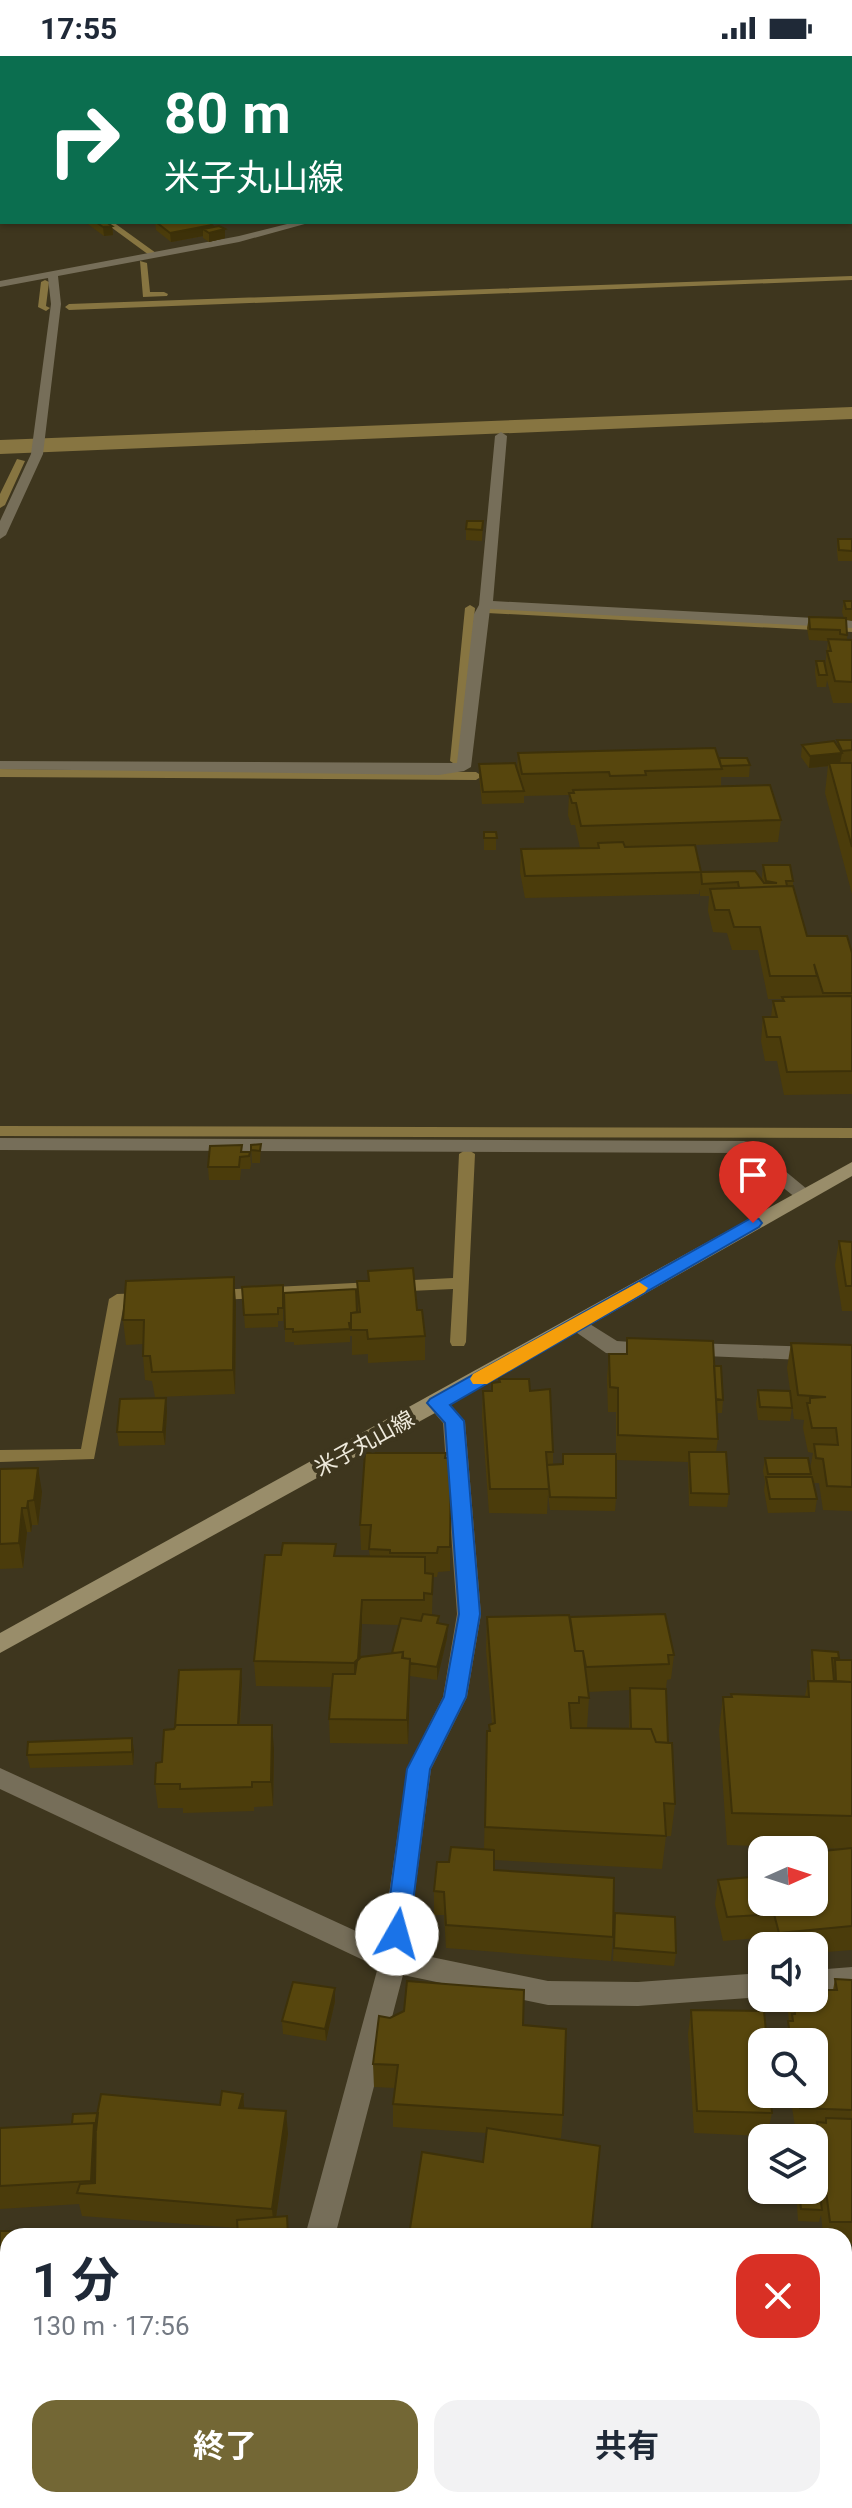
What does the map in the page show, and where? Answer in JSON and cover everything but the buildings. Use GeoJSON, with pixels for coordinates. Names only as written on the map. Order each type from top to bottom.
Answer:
{"type":"FeatureCollection","features":[{"type":"Feature","properties":{"kind":"main road","name":"米子丸山線"},"geometry":{"type":"LineString","coordinates":[[0,1644],[437,1403],[852,1168]]}},
{"type":"Feature","properties":{"kind":"street"},"geometry":{"type":"LineString","coordinates":[[0,284],[54,279],[299,224]]}},
{"type":"Feature","properties":{"kind":"street"},"geometry":{"type":"LineString","coordinates":[[0,535],[37,454],[54,279]]}},
{"type":"Feature","properties":{"kind":"street"},"geometry":{"type":"LineString","coordinates":[[0,765],[439,770],[464,767],[481,614],[486,605],[501,436]]}},
{"type":"Feature","properties":{"kind":"street"},"geometry":{"type":"LineString","coordinates":[[486,605],[852,624]]}},
{"type":"Feature","properties":{"kind":"street"},"geometry":{"type":"LineString","coordinates":[[0,1144],[744,1147],[803,1194]]}},
{"type":"Feature","properties":{"kind":"street"},"geometry":{"type":"LineString","coordinates":[[577,1323],[613,1348],[852,1355]]}},
{"type":"Feature","properties":{"kind":"street"},"geometry":{"type":"LineString","coordinates":[[322,2228],[393,1961],[419,1769],[455,1697],[469,1614],[454,1421],[437,1403]]}},
{"type":"Feature","properties":{"kind":"street"},"geometry":{"type":"LineString","coordinates":[[0,1778],[393,1961],[548,1993],[638,1994],[748,1986]]}},
{"type":"Feature","properties":{"kind":"street"},"geometry":{"type":"LineString","coordinates":[[828,1981],[852,1979]]}},
{"type":"Feature","properties":{"kind":"shaded area"},"geometry":{"type":"Polygon","coordinates":[[[852,407],[852,419],[0,454],[0,440],[852,407]]]}},
{"type":"Feature","properties":{"kind":"waterway"},"geometry":{"type":"LineString","coordinates":[[111,224],[152,253]]}},
{"type":"Feature","properties":{"kind":"waterway"},"geometry":{"type":"LineString","coordinates":[[143,263],[146,295],[164,294]]}},
{"type":"Feature","properties":{"kind":"waterway"},"geometry":{"type":"LineString","coordinates":[[69,307],[852,278]]}},
{"type":"Feature","properties":{"kind":"waterway"},"geometry":{"type":"LineString","coordinates":[[45,282],[42,307],[46,308]]}},
{"type":"Feature","properties":{"kind":"waterway"},"geometry":{"type":"LineString","coordinates":[[0,505],[20,461]]}},
{"type":"Feature","properties":{"kind":"waterway"},"geometry":{"type":"LineString","coordinates":[[456,761],[470,608]]}},
{"type":"Feature","properties":{"kind":"waterway"},"geometry":{"type":"LineString","coordinates":[[491,611],[852,629]]}},
{"type":"Feature","properties":{"kind":"waterway"},"geometry":{"type":"LineString","coordinates":[[0,773],[476,776]]}},
{"type":"Feature","properties":{"kind":"waterway"},"geometry":{"type":"LineString","coordinates":[[0,1131],[852,1133]]}},
{"type":"Feature","properties":{"kind":"waterway"},"geometry":{"type":"LineString","coordinates":[[461,1283],[467,1154]]}},
{"type":"Feature","properties":{"kind":"waterway"},"geometry":{"type":"LineString","coordinates":[[217,1295],[461,1283]]}},
{"type":"Feature","properties":{"kind":"waterway"},"geometry":{"type":"LineString","coordinates":[[458,1342],[461,1283]]}},
{"type":"Feature","properties":{"kind":"waterway"},"geometry":{"type":"LineString","coordinates":[[0,1456],[88,1455],[117,1299],[145,1298]]}},
{"type":"Feature","properties":{"kind":"slow traffic"},"geometry":{"type":"LineString","coordinates":[[480,1379],[639,1288]]}},
{"type":"Feature","properties":{"kind":"route"},"geometry":{"type":"LineString","coordinates":[[397,1934],[419,1769],[455,1697],[469,1614],[454,1421],[437,1403],[753,1223]]}}]}
